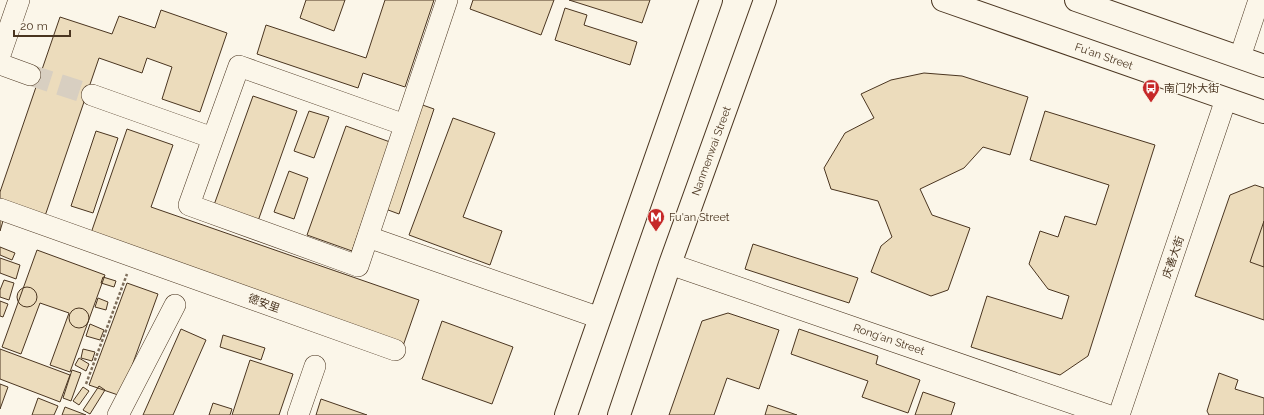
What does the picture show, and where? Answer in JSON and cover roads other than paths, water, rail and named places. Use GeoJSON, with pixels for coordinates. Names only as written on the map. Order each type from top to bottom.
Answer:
{"type":"FeatureCollection","features":[{"type":"Feature","properties":{"kind":"main road"},"geometry":{"type":"LineString","coordinates":[[566,415],[711,0]]}},
{"type":"Feature","properties":{"kind":"main road","name":"Nanmenwai Street"},"geometry":{"type":"LineString","coordinates":[[618,415],[670,264],[765,0]]}},
{"type":"Feature","properties":{"kind":"main road","name":"Fu'an Street"},"geometry":{"type":"LineString","coordinates":[[943,0],[1264,112]]}},
{"type":"Feature","properties":{"kind":"main road"},"geometry":{"type":"LineString","coordinates":[[1076,0],[1264,66]]}},
{"type":"Feature","properties":{"kind":"street"},"geometry":{"type":"LineString","coordinates":[[0,55],[19,0]]}},
{"type":"Feature","properties":{"kind":"street"},"geometry":{"type":"LineString","coordinates":[[406,125],[239,66],[189,205],[358,266],[406,125],[447,0]]}},
{"type":"Feature","properties":{"kind":"street"},"geometry":{"type":"LineString","coordinates":[[1240,57],[1259,0]]}},
{"type":"Feature","properties":{"kind":"street"},"geometry":{"type":"LineString","coordinates":[[0,64],[30,75]]}},
{"type":"Feature","properties":{"kind":"street"},"geometry":{"type":"LineString","coordinates":[[92,95],[213,138]]}},
{"type":"Feature","properties":{"kind":"street","name":"庆善大街"},"geometry":{"type":"LineString","coordinates":[[1119,415],[1226,99]]}},
{"type":"Feature","properties":{"kind":"street","name":"德安里"},"geometry":{"type":"LineString","coordinates":[[0,209],[395,350]]}},
{"type":"Feature","properties":{"kind":"street"},"geometry":{"type":"LineString","coordinates":[[368,237],[600,318]]}},
{"type":"Feature","properties":{"kind":"street","name":"Rong'an Street"},"geometry":{"type":"LineString","coordinates":[[670,264],[1108,415]]}},
{"type":"Feature","properties":{"kind":"street"},"geometry":{"type":"LineString","coordinates":[[118,415],[174,305]]}},
{"type":"Feature","properties":{"kind":"street"},"geometry":{"type":"LineString","coordinates":[[298,415],[315,366]]}},
{"type":"Feature","properties":{"kind":"tunnel"},"geometry":{"type":"LineString","coordinates":[[30,75],[92,95]]}},
{"type":"Feature","properties":{"kind":"place","name":"南门外大街"},"geometry":{"type":"Point","coordinates":[1151,103]}},
{"type":"Feature","properties":{"kind":"place","name":"Fu'an Street"},"geometry":{"type":"Point","coordinates":[656,232]}}]}
